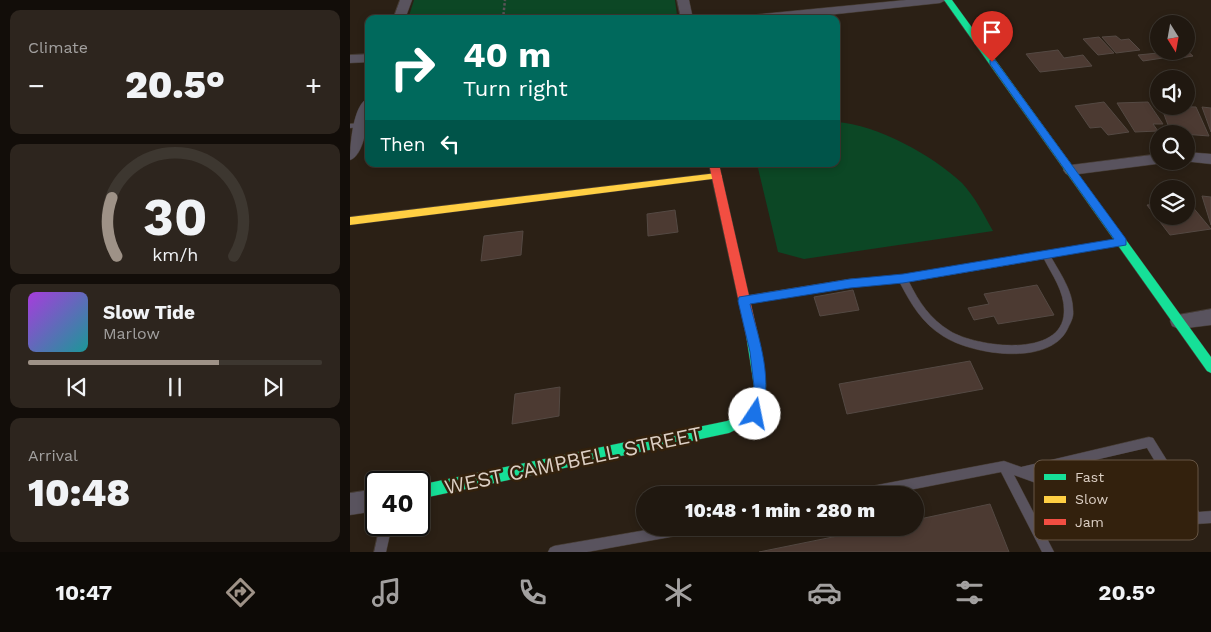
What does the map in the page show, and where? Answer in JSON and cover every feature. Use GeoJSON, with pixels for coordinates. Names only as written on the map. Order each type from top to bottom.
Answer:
{"type":"FeatureCollection","features":[{"type":"Feature","properties":{"kind":"street"},"geometry":{"type":"LineString","coordinates":[[400,15],[406,0]]}},
{"type":"Feature","properties":{"kind":"street"},"geometry":{"type":"LineString","coordinates":[[683,0],[685,15]]}},
{"type":"Feature","properties":{"kind":"street"},"geometry":{"type":"LineString","coordinates":[[792,15],[940,0]]}},
{"type":"Feature","properties":{"kind":"street"},"geometry":{"type":"LineString","coordinates":[[948,0],[1211,367]]}},
{"type":"Feature","properties":{"kind":"street"},"geometry":{"type":"LineString","coordinates":[[350,59],[365,58]]}},
{"type":"Feature","properties":{"kind":"street"},"geometry":{"type":"LineString","coordinates":[[350,155],[365,113]]}},
{"type":"Feature","properties":{"kind":"street"},"geometry":{"type":"LineString","coordinates":[[1195,158],[1211,159]]}},
{"type":"Feature","properties":{"kind":"street"},"geometry":{"type":"LineString","coordinates":[[1070,170],[1150,160]]}},
{"type":"Feature","properties":{"kind":"street"},"geometry":{"type":"LineString","coordinates":[[715,167],[744,301]]}},
{"type":"Feature","properties":{"kind":"street"},"geometry":{"type":"LineString","coordinates":[[350,221],[717,176]]}},
{"type":"Feature","properties":{"kind":"street","name":"WEST CAMPBELL STREET"},"geometry":{"type":"LineString","coordinates":[[430,490],[729,427],[755,414],[760,386],[756,352],[744,301]]}},
{"type":"Feature","properties":{"kind":"street"},"geometry":{"type":"LineString","coordinates":[[1179,321],[1211,317]]}},
{"type":"Feature","properties":{"kind":"street"},"geometry":{"type":"LineString","coordinates":[[350,504],[365,502]]}},
{"type":"Feature","properties":{"kind":"lane"},"geometry":{"type":"LineString","coordinates":[[744,301],[850,283],[903,279],[1122,242]]}},
{"type":"Feature","properties":{"kind":"lane"},"geometry":{"type":"LineString","coordinates":[[903,279],[918,311],[948,335],[980,347],[1017,350],[1047,343],[1062,333],[1068,318],[1067,297],[1046,255]]}},
{"type":"Feature","properties":{"kind":"lane"},"geometry":{"type":"LineString","coordinates":[[1072,460],[1149,442],[1160,460]]}},
{"type":"Feature","properties":{"kind":"lane"},"geometry":{"type":"LineString","coordinates":[[1004,466],[1034,525]]}},
{"type":"Feature","properties":{"kind":"lane"},"geometry":{"type":"LineString","coordinates":[[902,486],[1004,466],[1034,477]]}},
{"type":"Feature","properties":{"kind":"lane"},"geometry":{"type":"LineString","coordinates":[[1021,472],[1034,469]]}},
{"type":"Feature","properties":{"kind":"lane"},"geometry":{"type":"LineString","coordinates":[[1198,518],[1211,517]]}},
{"type":"Feature","properties":{"kind":"lane"},"geometry":{"type":"LineString","coordinates":[[380,552],[384,536]]}},
{"type":"Feature","properties":{"kind":"lane"},"geometry":{"type":"LineString","coordinates":[[557,552],[644,536]]}},
{"type":"Feature","properties":{"kind":"lane"},"geometry":{"type":"LineString","coordinates":[[1042,540],[1048,552]]}},
{"type":"Feature","properties":{"kind":"path"},"geometry":{"type":"LineString","coordinates":[[503,15],[504,0]]}},
{"type":"Feature","properties":{"kind":"green space"},"geometry":{"type":"Polygon","coordinates":[[[414,0],[675,0],[677,15],[409,15],[414,0]]]}},
{"type":"Feature","properties":{"kind":"green space"},"geometry":{"type":"Polygon","coordinates":[[[840,122],[852,124],[886,135],[904,143],[936,162],[967,188],[993,231],[804,259],[778,252],[758,167],[840,167],[840,122]]]}},
{"type":"Feature","properties":{"kind":"building"},"geometry":{"type":"Polygon","coordinates":[[[1116,36],[1121,40],[1129,39],[1140,50],[1116,53],[1102,37],[1116,36]]]}},
{"type":"Feature","properties":{"kind":"building"},"geometry":{"type":"Polygon","coordinates":[[[1099,37],[1114,53],[1098,55],[1083,39],[1099,37]]]}},
{"type":"Feature","properties":{"kind":"building"},"geometry":{"type":"Polygon","coordinates":[[[1058,50],[1064,58],[1083,55],[1092,66],[1040,72],[1026,54],[1058,50]]]}},
{"type":"Feature","properties":{"kind":"building"},"geometry":{"type":"Polygon","coordinates":[[[1150,54],[1150,60],[1143,61],[1138,55],[1150,54]]]}},
{"type":"Feature","properties":{"kind":"building"},"geometry":{"type":"Polygon","coordinates":[[[1104,102],[1129,132],[1108,135],[1101,127],[1090,128],[1075,106],[1104,102]]]}},
{"type":"Feature","properties":{"kind":"building"},"geometry":{"type":"Polygon","coordinates":[[[1148,102],[1150,105],[1150,115],[1157,115],[1163,124],[1150,125],[1150,131],[1135,132],[1117,103],[1148,102]]]}},
{"type":"Feature","properties":{"kind":"building"},"geometry":{"type":"Polygon","coordinates":[[[1196,107],[1209,136],[1195,135],[1195,125],[1168,125],[1164,115],[1195,115],[1196,107]]]}},
{"type":"Feature","properties":{"kind":"building"},"geometry":{"type":"Polygon","coordinates":[[[1202,107],[1211,108],[1211,132],[1202,107]]]}},
{"type":"Feature","properties":{"kind":"building"},"geometry":{"type":"Polygon","coordinates":[[[1202,196],[1211,197],[1211,225],[1202,196]]]}},
{"type":"Feature","properties":{"kind":"building"},"geometry":{"type":"Polygon","coordinates":[[[675,210],[678,232],[648,236],[647,214],[675,210]]]}},
{"type":"Feature","properties":{"kind":"building"},"geometry":{"type":"Polygon","coordinates":[[[1195,210],[1211,229],[1170,235],[1162,225],[1195,225],[1195,210]]]}},
{"type":"Feature","properties":{"kind":"building"},"geometry":{"type":"Polygon","coordinates":[[[523,231],[521,255],[481,261],[484,236],[523,231]]]}},
{"type":"Feature","properties":{"kind":"building"},"geometry":{"type":"Polygon","coordinates":[[[1037,285],[1054,315],[998,324],[994,316],[974,320],[968,308],[989,304],[984,294],[1037,285]]]}},
{"type":"Feature","properties":{"kind":"building"},"geometry":{"type":"Polygon","coordinates":[[[853,290],[859,310],[820,316],[814,297],[853,290]]]}},
{"type":"Feature","properties":{"kind":"building"},"geometry":{"type":"Polygon","coordinates":[[[970,361],[983,389],[847,414],[839,384],[970,361]]]}},
{"type":"Feature","properties":{"kind":"building"},"geometry":{"type":"Polygon","coordinates":[[[560,387],[559,416],[512,424],[515,394],[560,387]]]}},
{"type":"Feature","properties":{"kind":"building"},"geometry":{"type":"Polygon","coordinates":[[[990,504],[1009,552],[759,552],[838,536],[924,536],[924,518],[990,504]]]}},
{"type":"Feature","properties":{"kind":"traffic: fast"},"geometry":{"type":"LineString","coordinates":[[948,0],[1211,367]]}},
{"type":"Feature","properties":{"kind":"traffic: fast"},"geometry":{"type":"LineString","coordinates":[[430,490],[729,427],[755,414],[760,386],[752,335]]}},
{"type":"Feature","properties":{"kind":"traffic: slow"},"geometry":{"type":"LineString","coordinates":[[350,221],[717,176]]}},
{"type":"Feature","properties":{"kind":"traffic: jam"},"geometry":{"type":"LineString","coordinates":[[715,167],[752,335]]}},
{"type":"Feature","properties":{"kind":"route"},"geometry":{"type":"LineString","coordinates":[[755,414],[760,386],[756,352],[744,301],[850,283],[903,279],[1122,242],[992,62]]}}]}
